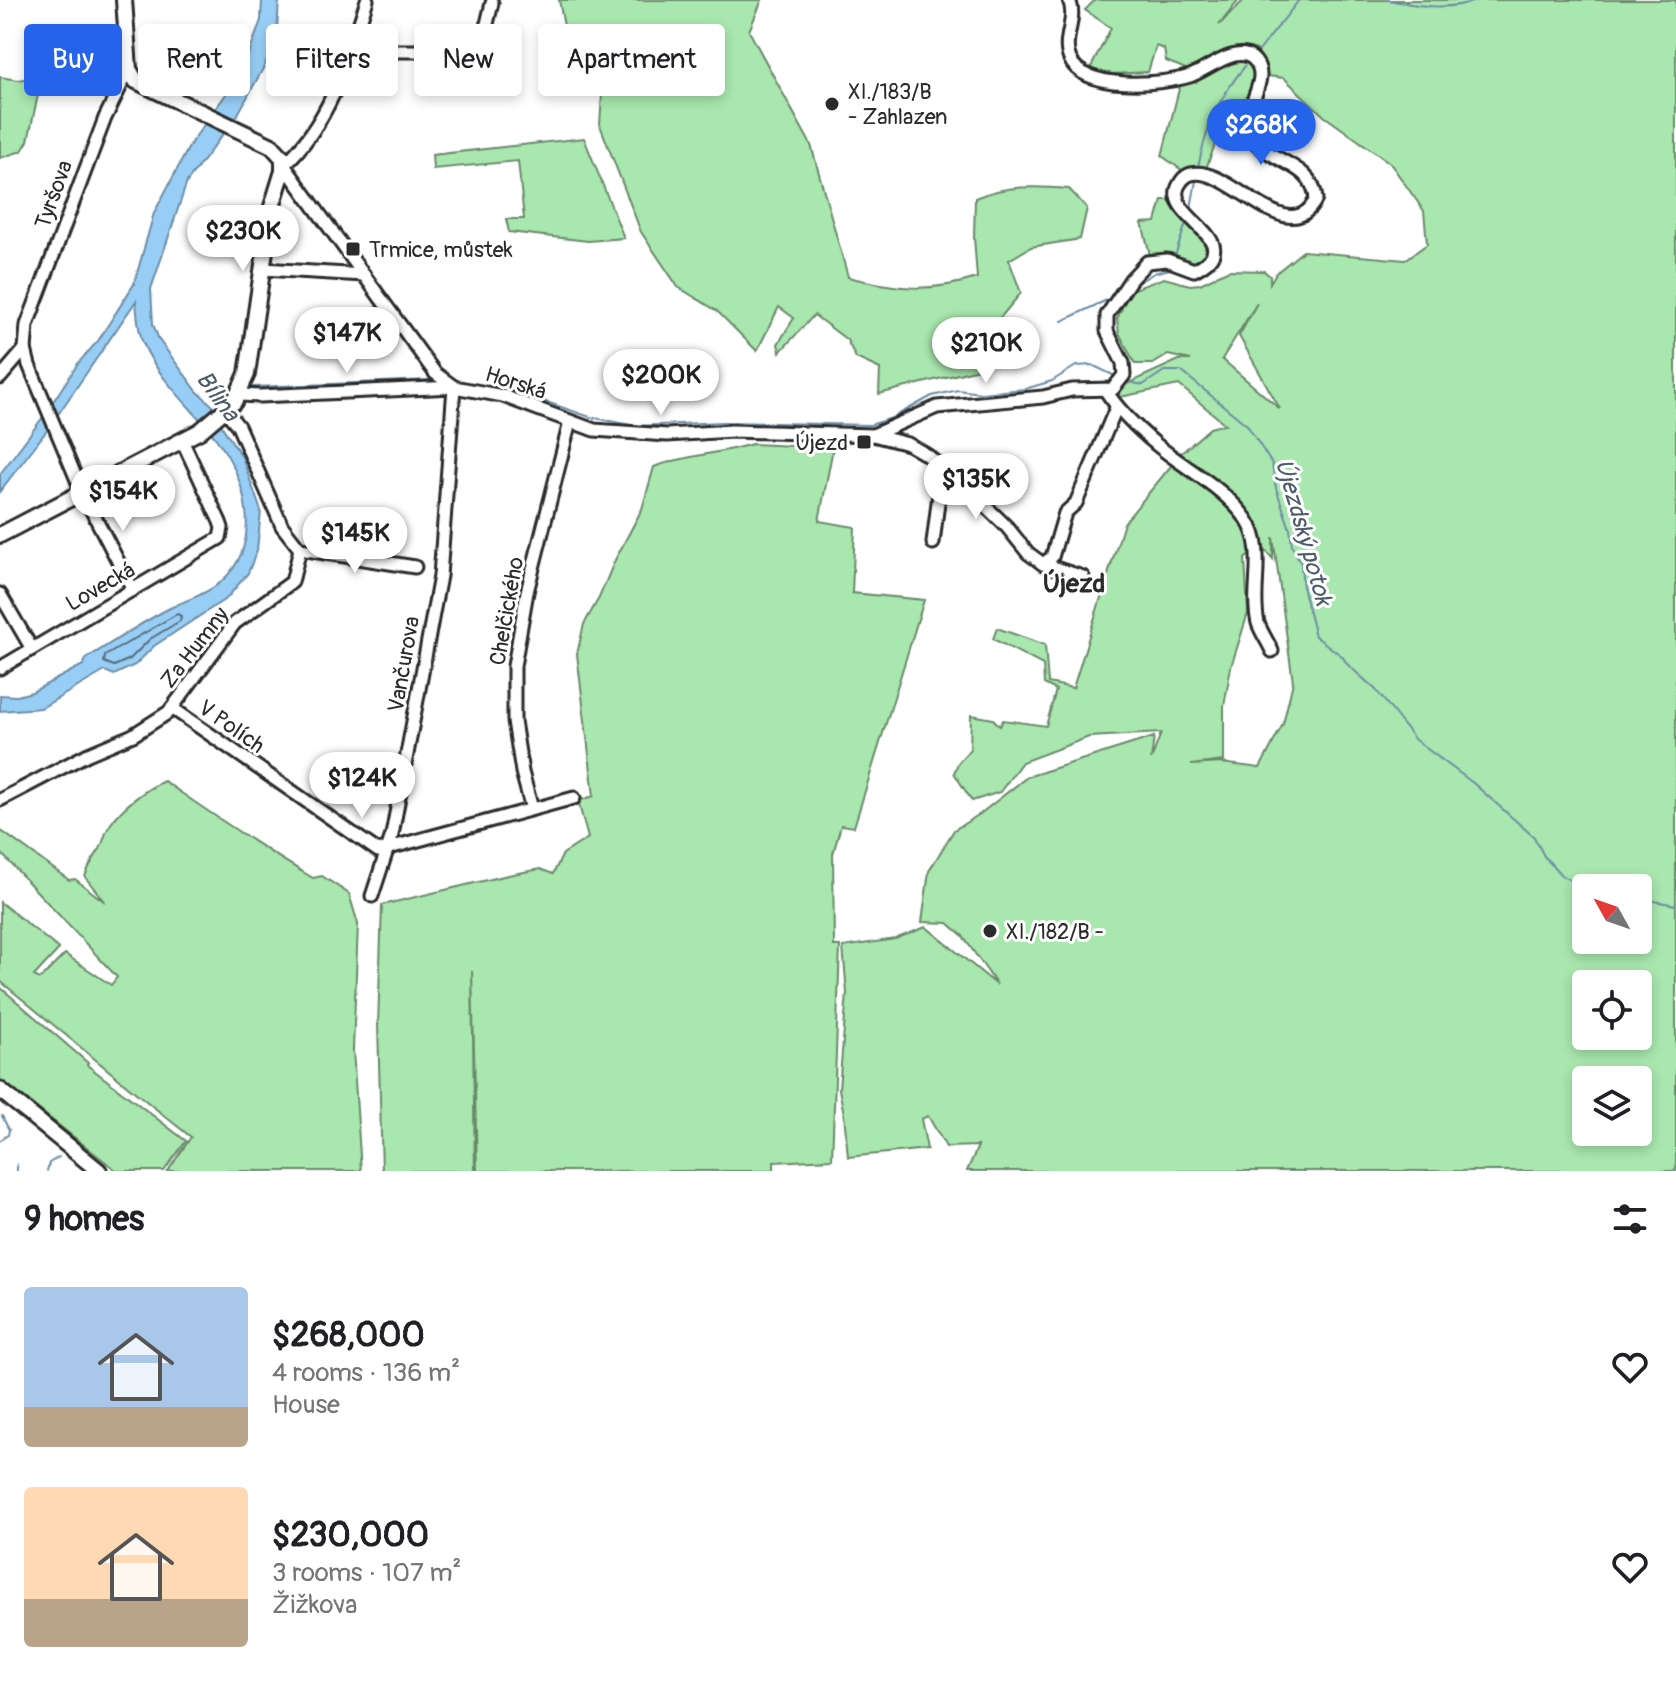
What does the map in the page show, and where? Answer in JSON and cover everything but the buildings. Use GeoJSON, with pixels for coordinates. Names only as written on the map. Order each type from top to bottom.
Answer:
{"type":"FeatureCollection","features":[{"type":"Feature","properties":{"kind":"main road"},"geometry":{"type":"LineString","coordinates":[[0,535],[200,431],[224,413],[240,395],[247,374],[274,194],[284,165],[276,148],[136,81],[129,69],[124,0]]}},
{"type":"Feature","properties":{"kind":"main road"},"geometry":{"type":"LineString","coordinates":[[0,1090],[99,1171]]}},
{"type":"Feature","properties":{"kind":"street"},"geometry":{"type":"LineString","coordinates":[[359,24],[367,0]]}},
{"type":"Feature","properties":{"kind":"street"},"geometry":{"type":"LineString","coordinates":[[398,51],[474,51],[482,45],[492,3]]}},
{"type":"Feature","properties":{"kind":"street"},"geometry":{"type":"LineString","coordinates":[[873,435],[937,407],[1043,397],[1072,390],[1106,391],[1121,380],[1123,363],[1107,331],[1107,315],[1120,294],[1147,262],[1167,260],[1194,270],[1207,263],[1212,253],[1207,232],[1177,202],[1176,192],[1186,176],[1203,174],[1276,213],[1294,217],[1310,210],[1316,199],[1315,189],[1301,171],[1252,138],[1247,118],[1260,78],[1259,68],[1251,57],[1241,54],[1231,56],[1189,76],[1174,79],[1097,81],[1080,72],[1070,61],[1066,46],[1075,3]]}},
{"type":"Feature","properties":{"kind":"street"},"geometry":{"type":"LineString","coordinates":[[122,69],[129,69]]}},
{"type":"Feature","properties":{"kind":"street","name":"Tyršova"},"geometry":{"type":"LineString","coordinates":[[129,69],[105,118],[27,325],[25,349],[82,492],[133,590]]}},
{"type":"Feature","properties":{"kind":"street"},"geometry":{"type":"LineString","coordinates":[[333,96],[299,151],[284,165],[435,373],[454,387]]}},
{"type":"Feature","properties":{"kind":"street"},"geometry":{"type":"LineString","coordinates":[[263,269],[364,275]]}},
{"type":"Feature","properties":{"kind":"street"},"geometry":{"type":"LineString","coordinates":[[0,378],[25,349]]}},
{"type":"Feature","properties":{"kind":"street","name":"Horská"},"geometry":{"type":"LineString","coordinates":[[240,395],[454,387],[503,396],[594,430],[628,434],[732,431],[873,435]]}},
{"type":"Feature","properties":{"kind":"street","name":"Vančurova"},"geometry":{"type":"LineString","coordinates":[[372,896],[392,835],[440,576],[454,387]]}},
{"type":"Feature","properties":{"kind":"street"},"geometry":{"type":"LineString","coordinates":[[1106,391],[1116,408],[1157,445],[1222,493],[1245,518],[1257,541],[1259,624],[1272,651]]}},
{"type":"Feature","properties":{"kind":"street"},"geometry":{"type":"LineString","coordinates":[[1043,564],[1052,557],[1065,513],[1076,503],[1116,408]]}},
{"type":"Feature","properties":{"kind":"street"},"geometry":{"type":"LineString","coordinates":[[224,413],[238,426],[282,526],[300,549],[415,567]]}},
{"type":"Feature","properties":{"kind":"street","name":"Chelčického"},"geometry":{"type":"LineString","coordinates":[[532,809],[514,721],[514,666],[527,592],[570,422]]}},
{"type":"Feature","properties":{"kind":"street"},"geometry":{"type":"LineString","coordinates":[[873,435],[908,444],[927,455],[969,490],[1007,527],[1028,553],[1043,564],[1083,577]]}},
{"type":"Feature","properties":{"kind":"street","name":"Lovecká"},"geometry":{"type":"LineString","coordinates":[[0,668],[216,541],[222,533],[220,522],[182,440]]}},
{"type":"Feature","properties":{"kind":"street"},"geometry":{"type":"LineString","coordinates":[[933,543],[942,470]]}},
{"type":"Feature","properties":{"kind":"street","name":"Za Humny"},"geometry":{"type":"LineString","coordinates":[[0,800],[88,754],[133,735],[172,708],[235,623],[292,582],[300,549]]}},
{"type":"Feature","properties":{"kind":"street"},"geometry":{"type":"LineString","coordinates":[[0,594],[32,649]]}},
{"type":"Feature","properties":{"kind":"street","name":"V Polích"},"geometry":{"type":"LineString","coordinates":[[172,708],[378,851],[386,849]]}},
{"type":"Feature","properties":{"kind":"street"},"geometry":{"type":"LineString","coordinates":[[386,849],[574,798]]}},
{"type":"Feature","properties":{"kind":"green space"},"geometry":{"type":"Polygon","coordinates":[[[559,0],[762,0],[749,31],[811,145],[848,277],[912,288],[943,286],[977,278],[975,198],[1010,189],[1069,189],[1087,208],[1080,239],[1031,247],[1009,260],[1021,293],[983,338],[991,356],[982,368],[879,394],[880,369],[856,358],[847,340],[814,315],[780,352],[778,344],[794,318],[779,307],[757,351],[717,311],[678,287],[641,232],[600,125],[602,96],[725,96],[725,24],[564,24],[559,0]]]}},
{"type":"Feature","properties":{"kind":"green space"},"geometry":{"type":"Polygon","coordinates":[[[1095,0],[1239,0],[1219,25],[1244,0],[1676,0],[1676,1171],[967,1171],[978,1146],[946,1147],[928,1116],[921,1119],[927,1149],[848,1157],[839,1089],[847,993],[843,947],[895,939],[926,927],[997,985],[962,935],[948,923],[922,922],[929,871],[954,830],[1027,777],[1154,737],[1151,760],[1161,733],[1089,737],[1022,762],[1000,792],[972,801],[954,773],[970,749],[971,715],[993,719],[1000,726],[1003,720],[1046,726],[1056,690],[1044,684],[1043,665],[993,639],[997,628],[1045,645],[1048,683],[1073,688],[1124,523],[1175,461],[1225,503],[1258,547],[1245,559],[1248,613],[1231,667],[1224,706],[1224,761],[1191,765],[1221,763],[1260,768],[1283,724],[1293,682],[1273,537],[1273,559],[1258,542],[1251,527],[1178,456],[1210,428],[1225,424],[1179,385],[1115,398],[1122,386],[1179,360],[1191,360],[1168,355],[1153,364],[1135,364],[1119,333],[1117,319],[1127,296],[1134,289],[1164,278],[1190,285],[1200,284],[1229,270],[1264,271],[1270,276],[1270,283],[1276,273],[1303,251],[1405,260],[1427,244],[1424,211],[1390,163],[1324,116],[1284,78],[1267,76],[1266,66],[1257,50],[1230,49],[1188,70],[1166,61],[1164,49],[1156,46],[1148,72],[1112,74],[1090,69],[1111,28],[1085,10],[1095,0]],[[1257,303],[1222,359],[1280,409],[1239,336],[1257,303]]]}},
{"type":"Feature","properties":{"kind":"green space"},"geometry":{"type":"Polygon","coordinates":[[[1234,60],[1245,62],[1253,74],[1240,119],[1245,140],[1240,145],[1219,134],[1205,171],[1195,168],[1183,171],[1162,156],[1180,85],[1234,60]]]}},
{"type":"Feature","properties":{"kind":"green space"},"geometry":{"type":"Polygon","coordinates":[[[0,77],[24,79],[24,96],[38,96],[28,141],[22,151],[0,158],[0,77]]]}},
{"type":"Feature","properties":{"kind":"green space"},"geometry":{"type":"Polygon","coordinates":[[[584,138],[624,238],[588,241],[509,232],[506,219],[524,219],[518,161],[433,169],[432,155],[584,138]]]}},
{"type":"Feature","properties":{"kind":"green space"},"geometry":{"type":"Polygon","coordinates":[[[1162,200],[1169,200],[1195,226],[1204,241],[1204,258],[1190,264],[1172,253],[1150,255],[1142,223],[1156,222],[1162,200]]]}},
{"type":"Feature","properties":{"kind":"green space"},"geometry":{"type":"Polygon","coordinates":[[[752,444],[833,448],[819,521],[855,527],[852,593],[924,600],[854,827],[841,825],[833,854],[834,946],[840,946],[832,1159],[774,1162],[774,1171],[477,1171],[472,971],[475,1171],[382,1171],[378,1025],[382,905],[540,869],[553,874],[563,854],[588,838],[578,801],[594,796],[577,654],[584,624],[642,509],[654,467],[752,444]]]}},
{"type":"Feature","properties":{"kind":"green space"},"geometry":{"type":"Polygon","coordinates":[[[164,781],[294,867],[313,878],[322,876],[349,894],[358,924],[353,1050],[361,1171],[168,1171],[191,1137],[0,981],[0,902],[59,949],[34,976],[40,979],[65,954],[111,985],[117,977],[0,852],[0,830],[105,902],[85,877],[89,866],[115,818],[134,800],[164,781]]]}},
{"type":"Feature","properties":{"kind":"green space"},"geometry":{"type":"Polygon","coordinates":[[[0,987],[87,1065],[186,1141],[164,1171],[117,1171],[0,1079],[0,987]]]}},
{"type":"Feature","properties":{"kind":"water"},"geometry":{"type":"Polygon","coordinates":[[[262,0],[279,0],[277,24],[266,24],[266,62],[250,92],[250,51],[261,20],[262,0]]]}},
{"type":"Feature","properties":{"kind":"water"},"geometry":{"type":"Polygon","coordinates":[[[225,96],[248,96],[187,182],[151,289],[153,324],[159,340],[197,391],[215,408],[223,428],[242,457],[261,511],[257,550],[248,573],[227,598],[154,646],[135,665],[114,675],[105,671],[41,708],[0,711],[0,695],[17,696],[32,692],[83,665],[87,658],[149,619],[212,588],[236,564],[243,547],[247,529],[246,510],[236,473],[217,440],[167,382],[150,357],[140,333],[136,301],[48,429],[0,491],[0,474],[79,362],[98,341],[134,284],[154,213],[191,143],[225,96]]]}},
{"type":"Feature","properties":{"kind":"waterway"},"geometry":{"type":"LineString","coordinates":[[1259,51],[1299,0]]}},
{"type":"Feature","properties":{"kind":"waterway"},"geometry":{"type":"LineString","coordinates":[[1388,0],[1422,6],[1445,6],[1478,0]]}},
{"type":"Feature","properties":{"kind":"waterway"},"geometry":{"type":"LineString","coordinates":[[1198,167],[1215,113],[1245,66]]}},
{"type":"Feature","properties":{"kind":"waterway"},"geometry":{"type":"LineString","coordinates":[[1191,208],[1196,181]]}},
{"type":"Feature","properties":{"kind":"waterway"},"geometry":{"type":"LineString","coordinates":[[1175,256],[1186,223]]}},
{"type":"Feature","properties":{"kind":"waterway"},"geometry":{"type":"LineString","coordinates":[[1134,285],[1154,273],[1170,269]]}},
{"type":"Feature","properties":{"kind":"waterway"},"geometry":{"type":"LineString","coordinates":[[1062,321],[1109,299]]}},
{"type":"Feature","properties":{"kind":"waterway","name":"Újezdský potok"},"geometry":{"type":"LineString","coordinates":[[503,387],[590,417],[636,426],[723,422],[870,425],[892,418],[932,396],[958,390],[981,393],[1025,389],[1052,381],[1076,366],[1092,365],[1115,376]]}},
{"type":"Feature","properties":{"kind":"waterway","name":"Újezdský potok"},"geometry":{"type":"LineString","coordinates":[[1124,381],[1143,385],[1164,371],[1181,371],[1247,425],[1272,464],[1292,546],[1301,563],[1303,590],[1315,636],[1342,656],[1376,690],[1415,740],[1473,783],[1534,837],[1544,856],[1561,875],[1572,881]]}},
{"type":"Feature","properties":{"kind":"waterway","name":"Újezdský potok"},"geometry":{"type":"LineString","coordinates":[[253,387],[432,380]]}},
{"type":"Feature","properties":{"kind":"waterway","name":"Újezdský potok"},"geometry":{"type":"LineString","coordinates":[[1652,901],[1676,905]]}},
{"type":"Feature","properties":{"kind":"waterway"},"geometry":{"type":"LineString","coordinates":[[0,1140],[8,1135],[9,1130],[2,1116]]}},
{"type":"Feature","properties":{"kind":"waterway"},"geometry":{"type":"LineString","coordinates":[[47,1171],[49,1163],[59,1157]]}},
{"type":"Feature","properties":{"kind":"waterway"},"geometry":{"type":"LineString","coordinates":[[17,1164],[17,1171]]}},
{"type":"Feature","properties":{"kind":"place","name":"XI./183/B - Zahlazen"},"geometry":{"type":"Point","coordinates":[832,104]}},
{"type":"Feature","properties":{"kind":"place","name":"Trmice, můstek"},"geometry":{"type":"Point","coordinates":[353,249]}},
{"type":"Feature","properties":{"kind":"place","name":"Újezd"},"geometry":{"type":"Point","coordinates":[864,442]}},
{"type":"Feature","properties":{"kind":"place","name":"XI./182/B -"},"geometry":{"type":"Point","coordinates":[990,931]}},
{"type":"Feature","properties":{"kind":"district","name":"Újezd"},"geometry":{"type":"Point","coordinates":[1074,583]}},
{"type":"Feature","properties":{"kind":"water label","name":"Bílina"},"geometry":{"type":"Point","coordinates":[218,396]}}]}
